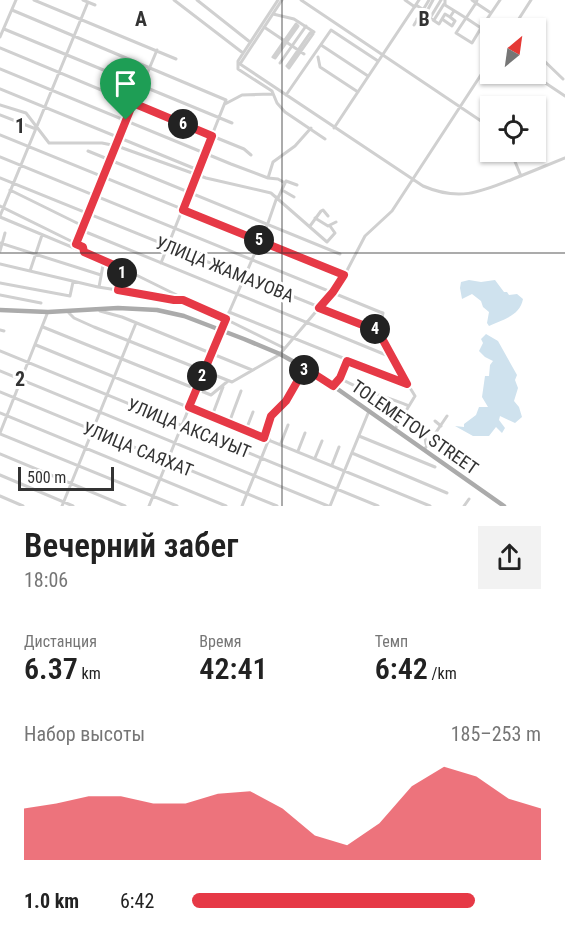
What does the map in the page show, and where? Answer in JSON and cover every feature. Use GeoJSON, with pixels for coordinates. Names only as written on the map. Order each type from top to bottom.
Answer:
{"type":"FeatureCollection","features":[{"type":"Feature","properties":{"kind":"main road","name":"TOLEMETOV STREET"},"geometry":{"type":"LineString","coordinates":[[0,311],[48,312],[136,308],[184,316],[280,355],[305,368],[424,449],[502,506]]}},
{"type":"Feature","properties":{"kind":"main road","name":"TOLEMETOV STREET"},"geometry":{"type":"LineString","coordinates":[[0,311],[47,314],[99,310]]}},
{"type":"Feature","properties":{"kind":"main road","name":"TOLEMETOV STREET"},"geometry":{"type":"LineString","coordinates":[[305,368],[424,449]]}},
{"type":"Feature","properties":{"kind":"street"},"geometry":{"type":"LineString","coordinates":[[0,37],[16,0]]}},
{"type":"Feature","properties":{"kind":"street"},"geometry":{"type":"LineString","coordinates":[[34,0],[176,59]]}},
{"type":"Feature","properties":{"kind":"street"},"geometry":{"type":"LineString","coordinates":[[83,0],[95,5]]}},
{"type":"Feature","properties":{"kind":"street"},"geometry":{"type":"LineString","coordinates":[[174,0],[243,53]]}},
{"type":"Feature","properties":{"kind":"street"},"geometry":{"type":"LineString","coordinates":[[198,0],[250,42]]}},
{"type":"Feature","properties":{"kind":"street"},"geometry":{"type":"LineString","coordinates":[[239,63],[280,0]]}},
{"type":"Feature","properties":{"kind":"street"},"geometry":{"type":"LineString","coordinates":[[280,0],[238,61],[238,69],[269,89],[285,112],[325,139]]}},
{"type":"Feature","properties":{"kind":"street"},"geometry":{"type":"LineString","coordinates":[[301,0],[480,120]]}},
{"type":"Feature","properties":{"kind":"street"},"geometry":{"type":"LineString","coordinates":[[405,0],[425,11],[439,24],[442,19],[445,14],[455,21],[452,26],[442,19]]}},
{"type":"Feature","properties":{"kind":"street"},"geometry":{"type":"LineString","coordinates":[[334,128],[419,0]]}},
{"type":"Feature","properties":{"kind":"street"},"geometry":{"type":"LineString","coordinates":[[414,25],[431,0]]}},
{"type":"Feature","properties":{"kind":"street"},"geometry":{"type":"LineString","coordinates":[[488,18],[500,0]]}},
{"type":"Feature","properties":{"kind":"street"},"geometry":{"type":"LineString","coordinates":[[520,18],[531,0]]}},
{"type":"Feature","properties":{"kind":"street"},"geometry":{"type":"LineString","coordinates":[[417,20],[426,22],[431,19],[443,1],[480,27]]}},
{"type":"Feature","properties":{"kind":"street"},"geometry":{"type":"LineString","coordinates":[[480,30],[472,43],[456,33],[475,1],[491,13]]}},
{"type":"Feature","properties":{"kind":"street"},"geometry":{"type":"LineString","coordinates":[[88,2],[2,206],[0,217],[104,260],[284,348]]}},
{"type":"Feature","properties":{"kind":"street"},"geometry":{"type":"LineString","coordinates":[[12,10],[225,102],[242,95],[273,94]]}},
{"type":"Feature","properties":{"kind":"street"},"geometry":{"type":"LineString","coordinates":[[450,17],[454,11]]}},
{"type":"Feature","properties":{"kind":"street"},"geometry":{"type":"LineString","coordinates":[[273,14],[294,19],[314,32]]}},
{"type":"Feature","properties":{"kind":"street"},"geometry":{"type":"LineString","coordinates":[[286,95],[335,23]]}},
{"type":"Feature","properties":{"kind":"street"},"geometry":{"type":"LineString","coordinates":[[286,42],[273,57],[276,58],[286,42],[296,24],[298,25],[286,42]]}},
{"type":"Feature","properties":{"kind":"street"},"geometry":{"type":"LineString","coordinates":[[280,63],[306,26]]}},
{"type":"Feature","properties":{"kind":"street"},"geometry":{"type":"LineString","coordinates":[[264,27],[301,52]]}},
{"type":"Feature","properties":{"kind":"street"},"geometry":{"type":"LineString","coordinates":[[4,28],[232,123]]}},
{"type":"Feature","properties":{"kind":"street"},"geometry":{"type":"LineString","coordinates":[[331,30],[378,61]]}},
{"type":"Feature","properties":{"kind":"street"},"geometry":{"type":"LineString","coordinates":[[286,67],[301,52],[313,34],[310,33],[301,52]]}},
{"type":"Feature","properties":{"kind":"street"},"geometry":{"type":"LineString","coordinates":[[321,45],[368,76]]}},
{"type":"Feature","properties":{"kind":"street"},"geometry":{"type":"LineString","coordinates":[[0,48],[244,149],[250,155]]}},
{"type":"Feature","properties":{"kind":"street"},"geometry":{"type":"LineString","coordinates":[[76,244],[157,50]]}},
{"type":"Feature","properties":{"kind":"street"},"geometry":{"type":"LineString","coordinates":[[318,57],[320,67],[358,92]]}},
{"type":"Feature","properties":{"kind":"street"},"geometry":{"type":"LineString","coordinates":[[239,63],[412,179],[435,191],[457,195],[477,193],[565,158]]}},
{"type":"Feature","properties":{"kind":"street"},"geometry":{"type":"LineString","coordinates":[[546,63],[563,80]]}},
{"type":"Feature","properties":{"kind":"street"},"geometry":{"type":"LineString","coordinates":[[0,69],[268,178],[297,185]]}},
{"type":"Feature","properties":{"kind":"street"},"geometry":{"type":"LineString","coordinates":[[42,327],[211,395],[224,385],[280,355],[333,292],[365,236],[392,211],[480,76]]}},
{"type":"Feature","properties":{"kind":"street"},"geometry":{"type":"LineString","coordinates":[[546,83],[565,96]]}},
{"type":"Feature","properties":{"kind":"street"},"geometry":{"type":"LineString","coordinates":[[0,89],[197,172]]}},
{"type":"Feature","properties":{"kind":"street"},"geometry":{"type":"LineString","coordinates":[[161,263],[225,102]]}},
{"type":"Feature","properties":{"kind":"street"},"geometry":{"type":"LineString","coordinates":[[0,105],[29,115],[45,140],[53,144],[102,143],[117,146],[197,172],[261,189],[278,197],[328,242],[335,233],[330,226],[315,218]]}},
{"type":"Feature","properties":{"kind":"street"},"geometry":{"type":"LineString","coordinates":[[14,119],[19,110]]}},
{"type":"Feature","properties":{"kind":"street"},"geometry":{"type":"LineString","coordinates":[[0,115],[36,128]]}},
{"type":"Feature","properties":{"kind":"street"},"geometry":{"type":"LineString","coordinates":[[268,178],[273,162],[295,146],[311,128]]}},
{"type":"Feature","properties":{"kind":"street"},"geometry":{"type":"LineString","coordinates":[[0,135],[344,275]]}},
{"type":"Feature","properties":{"kind":"street"},"geometry":{"type":"LineString","coordinates":[[88,151],[340,254]]}},
{"type":"Feature","properties":{"kind":"street"},"geometry":{"type":"LineString","coordinates":[[0,157],[333,292],[382,313],[382,318]]}},
{"type":"Feature","properties":{"kind":"street"},"geometry":{"type":"LineString","coordinates":[[515,162],[521,176]]}},
{"type":"Feature","properties":{"kind":"street","name":"УЛИЦА ЖАМАУОВА"},"geometry":{"type":"LineString","coordinates":[[0,178],[378,331],[388,348],[390,357],[415,396],[409,406]]}},
{"type":"Feature","properties":{"kind":"street"},"geometry":{"type":"LineString","coordinates":[[149,506],[211,354],[285,183]]}},
{"type":"Feature","properties":{"kind":"street"},"geometry":{"type":"LineString","coordinates":[[10,190],[82,228],[161,263],[390,357]]}},
{"type":"Feature","properties":{"kind":"street"},"geometry":{"type":"LineString","coordinates":[[282,190],[294,197]]}},
{"type":"Feature","properties":{"kind":"street"},"geometry":{"type":"LineString","coordinates":[[2,206],[83,247],[84,252]]}},
{"type":"Feature","properties":{"kind":"street"},"geometry":{"type":"LineString","coordinates":[[310,226],[322,210],[328,216]]}},
{"type":"Feature","properties":{"kind":"street"},"geometry":{"type":"LineString","coordinates":[[330,226],[336,222]]}},
{"type":"Feature","properties":{"kind":"street"},"geometry":{"type":"LineString","coordinates":[[0,251],[5,233]]}},
{"type":"Feature","properties":{"kind":"street"},"geometry":{"type":"LineString","coordinates":[[30,272],[42,235]]}},
{"type":"Feature","properties":{"kind":"street"},"geometry":{"type":"LineString","coordinates":[[1,244],[101,275]]}},
{"type":"Feature","properties":{"kind":"street"},"geometry":{"type":"LineString","coordinates":[[99,287],[104,260]]}},
{"type":"Feature","properties":{"kind":"street"},"geometry":{"type":"LineString","coordinates":[[0,264],[73,282],[183,300]]}},
{"type":"Feature","properties":{"kind":"street"},"geometry":{"type":"LineString","coordinates":[[118,290],[123,269]]}},
{"type":"Feature","properties":{"kind":"street"},"geometry":{"type":"LineString","coordinates":[[0,283],[70,296],[73,282]]}},
{"type":"Feature","properties":{"kind":"street"},"geometry":{"type":"LineString","coordinates":[[0,295],[41,303]]}},
{"type":"Feature","properties":{"kind":"street"},"geometry":{"type":"LineString","coordinates":[[99,310],[253,370]]}},
{"type":"Feature","properties":{"kind":"street"},"geometry":{"type":"LineString","coordinates":[[229,312],[407,384]]}},
{"type":"Feature","properties":{"kind":"street"},"geometry":{"type":"LineString","coordinates":[[69,313],[78,320],[230,382]]}},
{"type":"Feature","properties":{"kind":"street"},"geometry":{"type":"LineString","coordinates":[[47,314],[0,434],[177,506]]}},
{"type":"Feature","properties":{"kind":"street"},"geometry":{"type":"LineString","coordinates":[[63,504],[136,323]]}},
{"type":"Feature","properties":{"kind":"street"},"geometry":{"type":"LineString","coordinates":[[36,345],[430,506]]}},
{"type":"Feature","properties":{"kind":"street","name":"УЛИЦА АКСАУЫТ"},"geometry":{"type":"LineString","coordinates":[[0,351],[378,506]]}},
{"type":"Feature","properties":{"kind":"street"},"geometry":{"type":"LineString","coordinates":[[333,386],[340,378],[347,361]]}},
{"type":"Feature","properties":{"kind":"street"},"geometry":{"type":"LineString","coordinates":[[264,438],[271,416],[286,401],[305,368]]}},
{"type":"Feature","properties":{"kind":"street"},"geometry":{"type":"LineString","coordinates":[[0,371],[329,506],[368,412]]}},
{"type":"Feature","properties":{"kind":"street"},"geometry":{"type":"LineString","coordinates":[[340,378],[354,387],[363,388],[409,406],[395,429]]}},
{"type":"Feature","properties":{"kind":"street"},"geometry":{"type":"LineString","coordinates":[[212,416],[224,385]]}},
{"type":"Feature","properties":{"kind":"street"},"geometry":{"type":"LineString","coordinates":[[229,423],[241,391]]}},
{"type":"Feature","properties":{"kind":"street","name":"УЛИЦА САЯХАТ"},"geometry":{"type":"LineString","coordinates":[[0,392],[277,506]]}},
{"type":"Feature","properties":{"kind":"street"},"geometry":{"type":"LineString","coordinates":[[246,430],[253,412]]}},
{"type":"Feature","properties":{"kind":"street"},"geometry":{"type":"LineString","coordinates":[[0,413],[226,506]]}},
{"type":"Feature","properties":{"kind":"street"},"geometry":{"type":"LineString","coordinates":[[424,449],[447,416]]}},
{"type":"Feature","properties":{"kind":"street"},"geometry":{"type":"LineString","coordinates":[[400,421],[424,438],[424,449]]}},
{"type":"Feature","properties":{"kind":"street"},"geometry":{"type":"LineString","coordinates":[[435,421],[441,426]]}},
{"type":"Feature","properties":{"kind":"street"},"geometry":{"type":"LineString","coordinates":[[280,444],[288,425]]}},
{"type":"Feature","properties":{"kind":"street"},"geometry":{"type":"LineString","coordinates":[[298,451],[305,433]]}},
{"type":"Feature","properties":{"kind":"street"},"geometry":{"type":"LineString","coordinates":[[359,436],[435,467]]}},
{"type":"Feature","properties":{"kind":"street"},"geometry":{"type":"LineString","coordinates":[[242,506],[269,439]]}},
{"type":"Feature","properties":{"kind":"street"},"geometry":{"type":"LineString","coordinates":[[315,458],[322,441]]}},
{"type":"Feature","properties":{"kind":"street"},"geometry":{"type":"LineString","coordinates":[[332,465],[339,447]]}},
{"type":"Feature","properties":{"kind":"street"},"geometry":{"type":"LineString","coordinates":[[352,453],[447,493]]}},
{"type":"Feature","properties":{"kind":"street"},"geometry":{"type":"LineString","coordinates":[[0,454],[125,506]]}},
{"type":"Feature","properties":{"kind":"street"},"geometry":{"type":"LineString","coordinates":[[0,475],[63,504],[73,506]]}},
{"type":"Feature","properties":{"kind":"street"},"geometry":{"type":"LineString","coordinates":[[0,496],[23,506]]}},
{"type":"Feature","properties":{"kind":"street"},"geometry":{"type":"LineString","coordinates":[[464,506],[469,499]]}},
{"type":"Feature","properties":{"kind":"water"},"geometry":{"type":"Polygon","coordinates":[[[469,280],[481,282],[495,280],[504,292],[509,295],[517,294],[523,299],[521,305],[510,317],[489,326],[487,323],[489,312],[483,307],[481,301],[472,294],[462,299],[461,282],[469,280]]]}},
{"type":"Feature","properties":{"kind":"water"},"geometry":{"type":"Polygon","coordinates":[[[486,334],[498,341],[517,375],[515,380],[518,388],[514,401],[522,417],[515,423],[500,416],[499,420],[505,428],[502,433],[496,427],[489,436],[473,436],[455,426],[464,427],[464,424],[476,415],[479,407],[488,407],[482,397],[485,376],[489,376],[490,365],[493,361],[479,351],[483,343],[481,339],[486,334]]]}},
{"type":"Feature","properties":{"kind":"route"},"geometry":{"type":"LineString","coordinates":[[133,103],[212,136],[183,210],[344,275],[341,282],[319,308],[378,331],[388,348],[390,357],[407,384],[347,361],[340,378],[333,386],[305,368],[297,386],[271,416],[264,438],[189,407],[226,319],[183,300],[118,290],[123,269],[84,252],[83,247],[76,244],[126,120],[133,103]]}}]}
